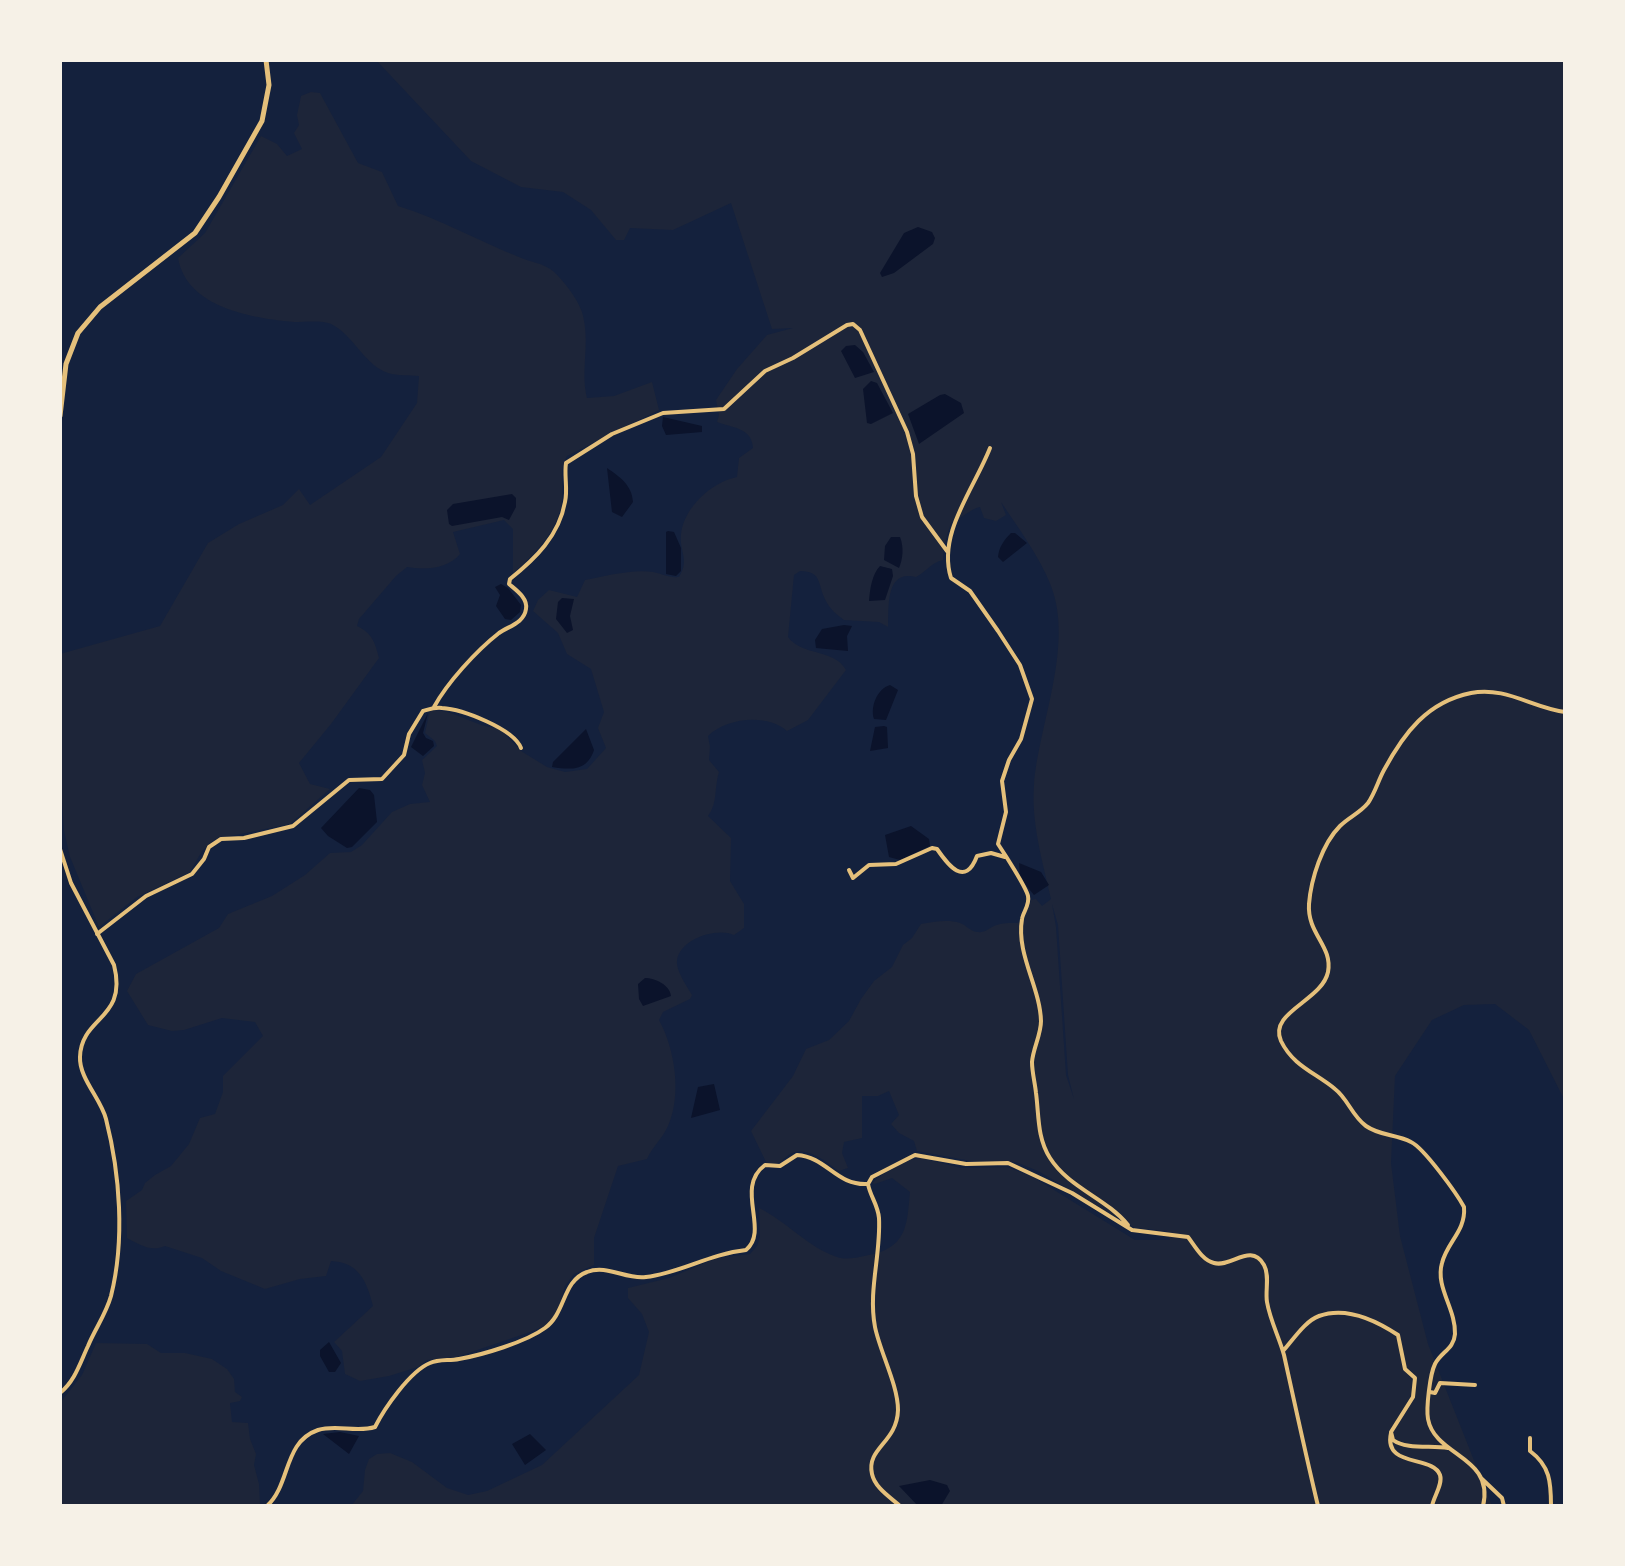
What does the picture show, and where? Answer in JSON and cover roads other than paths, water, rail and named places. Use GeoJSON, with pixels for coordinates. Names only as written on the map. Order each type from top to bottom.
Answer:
{"type":"FeatureCollection","features":[{"type":"Feature","properties":{"kind":"street"},"geometry":{"type":"LineString","coordinates":[[60,416],[66,364],[78,333],[100,307],[195,233],[219,197],[262,121],[269,85],[266,60]]}},
{"type":"Feature","properties":{"kind":"street"},"geometry":{"type":"LineString","coordinates":[[434,707],[463,668],[500,632],[521,618],[526,609],[525,600],[509,584],[510,579],[540,554],[556,528],[565,504],[566,463],[612,434],[663,413],[724,409],[765,371],[847,325],[853,324],[860,330],[899,410],[913,454],[916,496],[922,517],[947,551]]}},
{"type":"Feature","properties":{"kind":"street"},"geometry":{"type":"LineString","coordinates":[[990,448],[979,477],[955,522],[947,551],[951,578],[970,591],[998,631],[1020,665],[1032,699],[1021,739],[1002,781],[1007,802],[998,844],[1028,895],[1027,909],[1022,918],[1023,948],[1034,983],[1041,1024],[1032,1064],[1041,1137],[1050,1158],[1066,1175],[1083,1191],[1118,1213],[1132,1230]]}},
{"type":"Feature","properties":{"kind":"street"},"geometry":{"type":"LineString","coordinates":[[1504,1506],[1502,1498],[1468,1459],[1437,1438],[1428,1422],[1434,1365],[1455,1337],[1453,1314],[1441,1282],[1442,1260],[1462,1227],[1464,1207],[1421,1149],[1414,1143],[1381,1134],[1363,1124],[1338,1091],[1297,1063],[1282,1042],[1279,1027],[1286,1015],[1319,990],[1328,972],[1328,956],[1309,918],[1312,885],[1327,846],[1339,827],[1367,804],[1410,726],[1451,700],[1482,691],[1513,696],[1565,712]]}},
{"type":"Feature","properties":{"kind":"street"},"geometry":{"type":"LineString","coordinates":[[97,934],[146,896],[192,874],[209,847],[221,839],[244,838],[293,826],[349,780],[382,779],[404,755],[409,734],[423,711],[434,707],[447,708],[501,727],[519,742],[521,748]]}},
{"type":"Feature","properties":{"kind":"street"},"geometry":{"type":"LineString","coordinates":[[849,870],[853,878],[869,865],[896,864],[932,848],[937,849],[950,870],[957,872],[974,864],[982,853],[1008,858]]}},
{"type":"Feature","properties":{"kind":"street"},"geometry":{"type":"LineString","coordinates":[[60,849],[71,883],[114,965],[115,1001],[85,1036],[79,1061],[106,1120],[120,1218],[111,1294],[106,1310],[73,1380],[60,1393]]}},
{"type":"Feature","properties":{"kind":"street"},"geometry":{"type":"LineString","coordinates":[[267,1506],[284,1483],[293,1450],[299,1441],[318,1430],[366,1430],[375,1427],[382,1412],[415,1374],[433,1361],[456,1360],[548,1327],[570,1285],[580,1275],[597,1269],[634,1278],[648,1277],[719,1253],[746,1250],[754,1238],[751,1190],[763,1166],[780,1166],[791,1157],[805,1155],[847,1182],[868,1184]]}},
{"type":"Feature","properties":{"kind":"street"},"geometry":{"type":"LineString","coordinates":[[900,1506],[879,1487],[873,1478],[871,1464],[875,1453],[891,1437],[898,1408],[875,1326],[872,1292],[879,1216],[868,1184],[872,1177],[915,1155],[966,1164],[1008,1163],[1072,1193],[1132,1230],[1188,1237],[1202,1256],[1213,1263],[1225,1263],[1242,1255],[1254,1256],[1264,1265],[1267,1301],[1283,1351],[1318,1506]]}},
{"type":"Feature","properties":{"kind":"street"},"geometry":{"type":"LineString","coordinates":[[1283,1351],[1307,1324],[1319,1316],[1360,1315],[1398,1335],[1405,1369],[1415,1378],[1415,1389],[1391,1432],[1391,1446],[1397,1454],[1436,1469],[1440,1484],[1432,1506]]}},
{"type":"Feature","properties":{"kind":"street"},"geometry":{"type":"LineString","coordinates":[[1430,1392],[1435,1393],[1440,1383],[1475,1385]]}},
{"type":"Feature","properties":{"kind":"street"},"geometry":{"type":"LineString","coordinates":[[1391,1432],[1393,1440],[1399,1445],[1450,1448]]}},
{"type":"Feature","properties":{"kind":"street"},"geometry":{"type":"LineString","coordinates":[[1530,1438],[1530,1451],[1544,1461],[1551,1482],[1551,1506]]}},
{"type":"Feature","properties":{"kind":"street"},"geometry":{"type":"LineString","coordinates":[[1481,1477],[1483,1506]]}}]}
